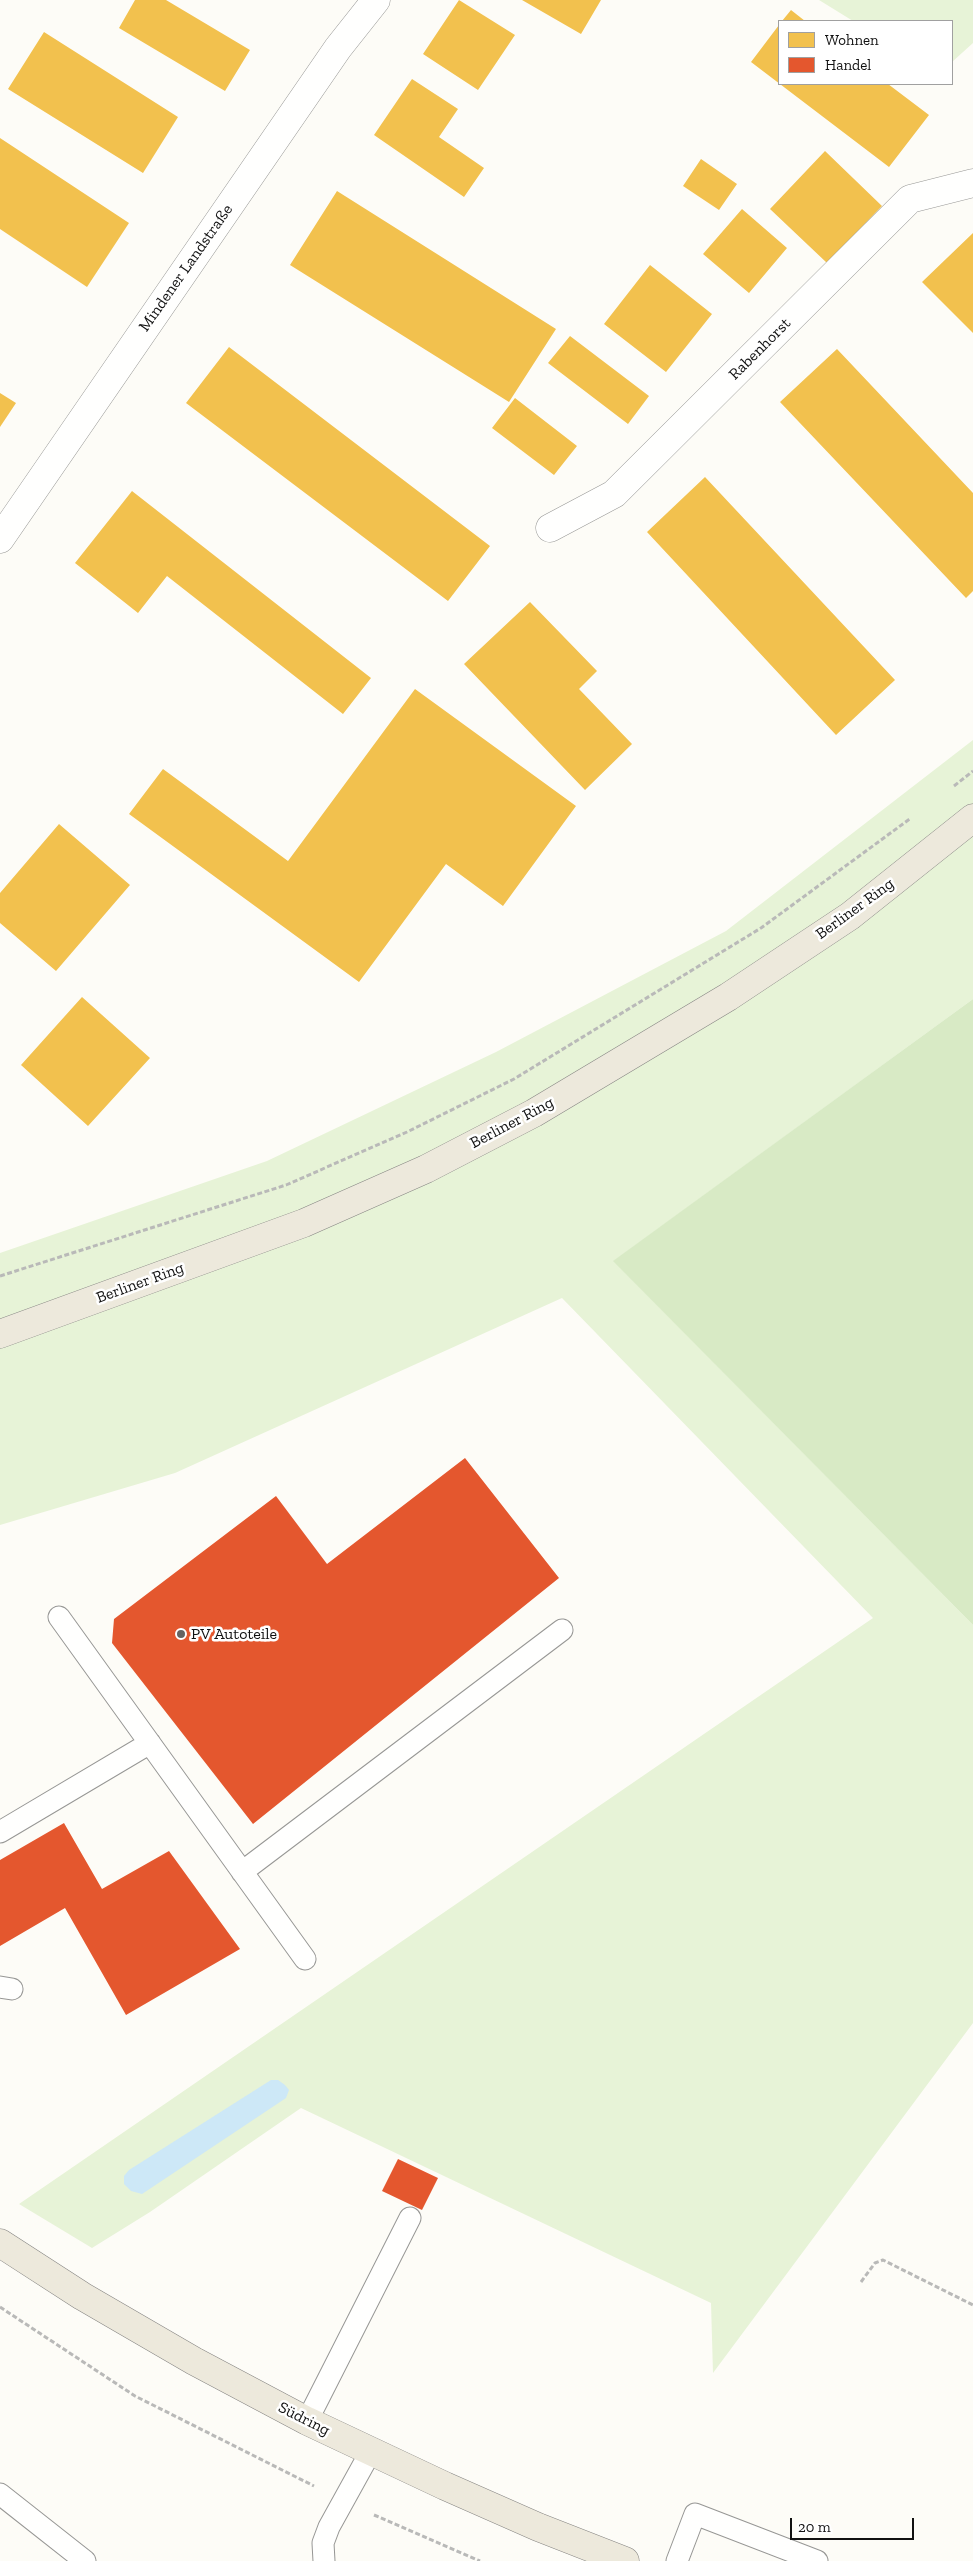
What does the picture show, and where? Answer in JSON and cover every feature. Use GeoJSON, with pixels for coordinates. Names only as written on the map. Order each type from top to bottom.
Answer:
{"type":"FeatureCollection","features":[{"type":"Feature","properties":{"kind":"main road","name":"Berliner Ring"},"geometry":{"type":"LineString","coordinates":[[0,1334],[304,1223],[426,1169],[534,1113],[728,997],[850,916],[973,818]]}},
{"type":"Feature","properties":{"kind":"main road","name":"Südring"},"geometry":{"type":"LineString","coordinates":[[0,2243],[82,2296],[185,2356],[307,2421],[504,2512],[614,2559]]}},
{"type":"Feature","properties":{"kind":"street","name":"Mindener Landstraße"},"geometry":{"type":"LineString","coordinates":[[0,539],[338,48],[376,0]]}},
{"type":"Feature","properties":{"kind":"street","name":"Rabenhorst"},"geometry":{"type":"LineString","coordinates":[[550,528],[614,494],[910,199],[973,183]]}},
{"type":"Feature","properties":{"kind":"lane"},"geometry":{"type":"LineString","coordinates":[[59,1617],[305,1959]]}},
{"type":"Feature","properties":{"kind":"lane"},"geometry":{"type":"LineString","coordinates":[[242,1872],[562,1630]]}},
{"type":"Feature","properties":{"kind":"lane"},"geometry":{"type":"LineString","coordinates":[[0,1832],[150,1743]]}},
{"type":"Feature","properties":{"kind":"lane"},"geometry":{"type":"LineString","coordinates":[[307,2421],[410,2218]]}},
{"type":"Feature","properties":{"kind":"lane"},"geometry":{"type":"LineString","coordinates":[[324,2561],[323,2543],[342,2501],[371,2451]]}},
{"type":"Feature","properties":{"kind":"lane"},"geometry":{"type":"LineString","coordinates":[[0,2494],[85,2561]]}},
{"type":"Feature","properties":{"kind":"lane"},"geometry":{"type":"LineString","coordinates":[[677,2561],[695,2514],[817,2561]]}},
{"type":"Feature","properties":{"kind":"path"},"geometry":{"type":"LineString","coordinates":[[952,788],[973,770]]}},
{"type":"Feature","properties":{"kind":"path"},"geometry":{"type":"LineString","coordinates":[[0,1276],[286,1185],[407,1132],[514,1079],[761,928],[913,817]]}},
{"type":"Feature","properties":{"kind":"path"},"geometry":{"type":"LineString","coordinates":[[861,2282],[875,2263],[883,2260],[973,2305]]}},
{"type":"Feature","properties":{"kind":"path"},"geometry":{"type":"LineString","coordinates":[[0,2307],[135,2396],[342,2501],[480,2561]]}},
{"type":"Feature","properties":{"kind":"green space"},"geometry":{"type":"Polygon","coordinates":[[[819,0],[973,0],[973,43],[953,61],[953,20],[851,20],[819,0]]]}},
{"type":"Feature","properties":{"kind":"green space"},"geometry":{"type":"Polygon","coordinates":[[[973,740],[973,999],[614,1261],[973,1625],[973,2023],[713,2373],[711,2303],[301,2108],[150,2212],[92,2248],[19,2204],[873,1618],[562,1298],[175,1473],[0,1525],[0,1253],[267,1161],[496,1052],[726,931],[973,740]]]}},
{"type":"Feature","properties":{"kind":"green space"},"geometry":{"type":"Polygon","coordinates":[[[973,999],[973,1625],[613,1261],[973,999]]]}},
{"type":"Feature","properties":{"kind":"water"},"geometry":{"type":"Polygon","coordinates":[[[271,2080],[278,2080],[285,2085],[289,2090],[286,2098],[142,2194],[131,2191],[124,2184],[124,2176],[129,2170],[271,2080]]]}},
{"type":"Feature","properties":{"kind":"building: Wohnen"},"geometry":{"type":"Polygon","coordinates":[[[135,0],[166,0],[250,50],[225,91],[119,28],[135,0]]]}},
{"type":"Feature","properties":{"kind":"building: Wohnen"},"geometry":{"type":"Polygon","coordinates":[[[459,0],[515,35],[478,90],[423,54],[459,0]]]}},
{"type":"Feature","properties":{"kind":"building: Wohnen"},"geometry":{"type":"Polygon","coordinates":[[[522,0],[601,0],[581,34],[522,0]]]}},
{"type":"Feature","properties":{"kind":"building: Wohnen"},"geometry":{"type":"Polygon","coordinates":[[[791,10],[804,20],[783,20],[791,10]]]}},
{"type":"Feature","properties":{"kind":"building: Wohnen"},"geometry":{"type":"Polygon","coordinates":[[[778,26],[778,82],[751,62],[778,26]]]}},
{"type":"Feature","properties":{"kind":"building: Wohnen"},"geometry":{"type":"Polygon","coordinates":[[[44,32],[178,117],[143,173],[8,89],[44,32]]]}},
{"type":"Feature","properties":{"kind":"building: Wohnen"},"geometry":{"type":"Polygon","coordinates":[[[412,79],[458,109],[439,137],[484,168],[464,197],[374,135],[412,79]]]}},
{"type":"Feature","properties":{"kind":"building: Wohnen"},"geometry":{"type":"Polygon","coordinates":[[[781,85],[889,85],[929,115],[889,167],[781,85]]]}},
{"type":"Feature","properties":{"kind":"building: Wohnen"},"geometry":{"type":"Polygon","coordinates":[[[0,138],[129,223],[87,287],[0,229],[0,138]]]}},
{"type":"Feature","properties":{"kind":"building: Wohnen"},"geometry":{"type":"Polygon","coordinates":[[[825,151],[882,206],[827,263],[770,209],[825,151]]]}},
{"type":"Feature","properties":{"kind":"building: Wohnen"},"geometry":{"type":"Polygon","coordinates":[[[701,159],[737,184],[719,210],[683,186],[701,159]]]}},
{"type":"Feature","properties":{"kind":"building: Wohnen"},"geometry":{"type":"Polygon","coordinates":[[[337,191],[556,329],[509,402],[290,265],[337,191]]]}},
{"type":"Feature","properties":{"kind":"building: Wohnen"},"geometry":{"type":"Polygon","coordinates":[[[742,209],[787,248],[749,293],[703,254],[742,209]]]}},
{"type":"Feature","properties":{"kind":"building: Wohnen"},"geometry":{"type":"Polygon","coordinates":[[[973,233],[973,333],[922,282],[973,233]]]}},
{"type":"Feature","properties":{"kind":"building: Wohnen"},"geometry":{"type":"Polygon","coordinates":[[[650,265],[712,314],[666,372],[604,324],[650,265]]]}},
{"type":"Feature","properties":{"kind":"building: Wohnen"},"geometry":{"type":"Polygon","coordinates":[[[570,336],[649,396],[628,424],[548,363],[570,336]]]}},
{"type":"Feature","properties":{"kind":"building: Wohnen"},"geometry":{"type":"Polygon","coordinates":[[[229,347],[490,546],[448,601],[186,403],[229,347]]]}},
{"type":"Feature","properties":{"kind":"building: Wohnen"},"geometry":{"type":"Polygon","coordinates":[[[837,349],[973,493],[973,591],[966,598],[780,402],[837,349]]]}},
{"type":"Feature","properties":{"kind":"building: Wohnen"},"geometry":{"type":"Polygon","coordinates":[[[0,393],[16,403],[0,427],[0,393]]]}},
{"type":"Feature","properties":{"kind":"building: Wohnen"},"geometry":{"type":"Polygon","coordinates":[[[515,398],[577,446],[554,475],[492,428],[515,398]]]}},
{"type":"Feature","properties":{"kind":"building: Wohnen"},"geometry":{"type":"Polygon","coordinates":[[[705,477],[895,680],[836,735],[647,532],[705,477]]]}},
{"type":"Feature","properties":{"kind":"building: Wohnen"},"geometry":{"type":"Polygon","coordinates":[[[132,491],[371,678],[343,714],[167,576],[138,613],[75,563],[132,491]]]}},
{"type":"Feature","properties":{"kind":"building: Wohnen"},"geometry":{"type":"Polygon","coordinates":[[[530,602],[597,671],[579,689],[632,744],[585,790],[464,664],[530,602]]]}},
{"type":"Feature","properties":{"kind":"building: Wohnen"},"geometry":{"type":"Polygon","coordinates":[[[415,689],[576,806],[503,906],[446,864],[359,982],[129,814],[163,769],[288,861],[415,689]]]}},
{"type":"Feature","properties":{"kind":"building: Wohnen"},"geometry":{"type":"Polygon","coordinates":[[[59,824],[130,885],[56,971],[0,923],[0,893],[59,824]]]}},
{"type":"Feature","properties":{"kind":"building: Wohnen"},"geometry":{"type":"Polygon","coordinates":[[[82,997],[150,1058],[88,1126],[21,1065],[82,997]]]}},
{"type":"Feature","properties":{"kind":"building: Handel"},"geometry":{"type":"Polygon","coordinates":[[[465,1458],[559,1578],[253,1824],[112,1643],[114,1619],[276,1496],[327,1564],[465,1458]]]}},
{"type":"Feature","properties":{"kind":"building: Handel"},"geometry":{"type":"Polygon","coordinates":[[[64,1823],[102,1889],[169,1851],[240,1949],[126,2015],[65,1908],[0,1946],[0,1860],[64,1823]]]}},
{"type":"Feature","properties":{"kind":"building: Handel"},"geometry":{"type":"Polygon","coordinates":[[[398,2159],[438,2178],[422,2210],[382,2191],[398,2159]]]}},
{"type":"Feature","properties":{"kind":"place","name":"PV Autoteile"},"geometry":{"type":"Point","coordinates":[181,1634]}}]}
